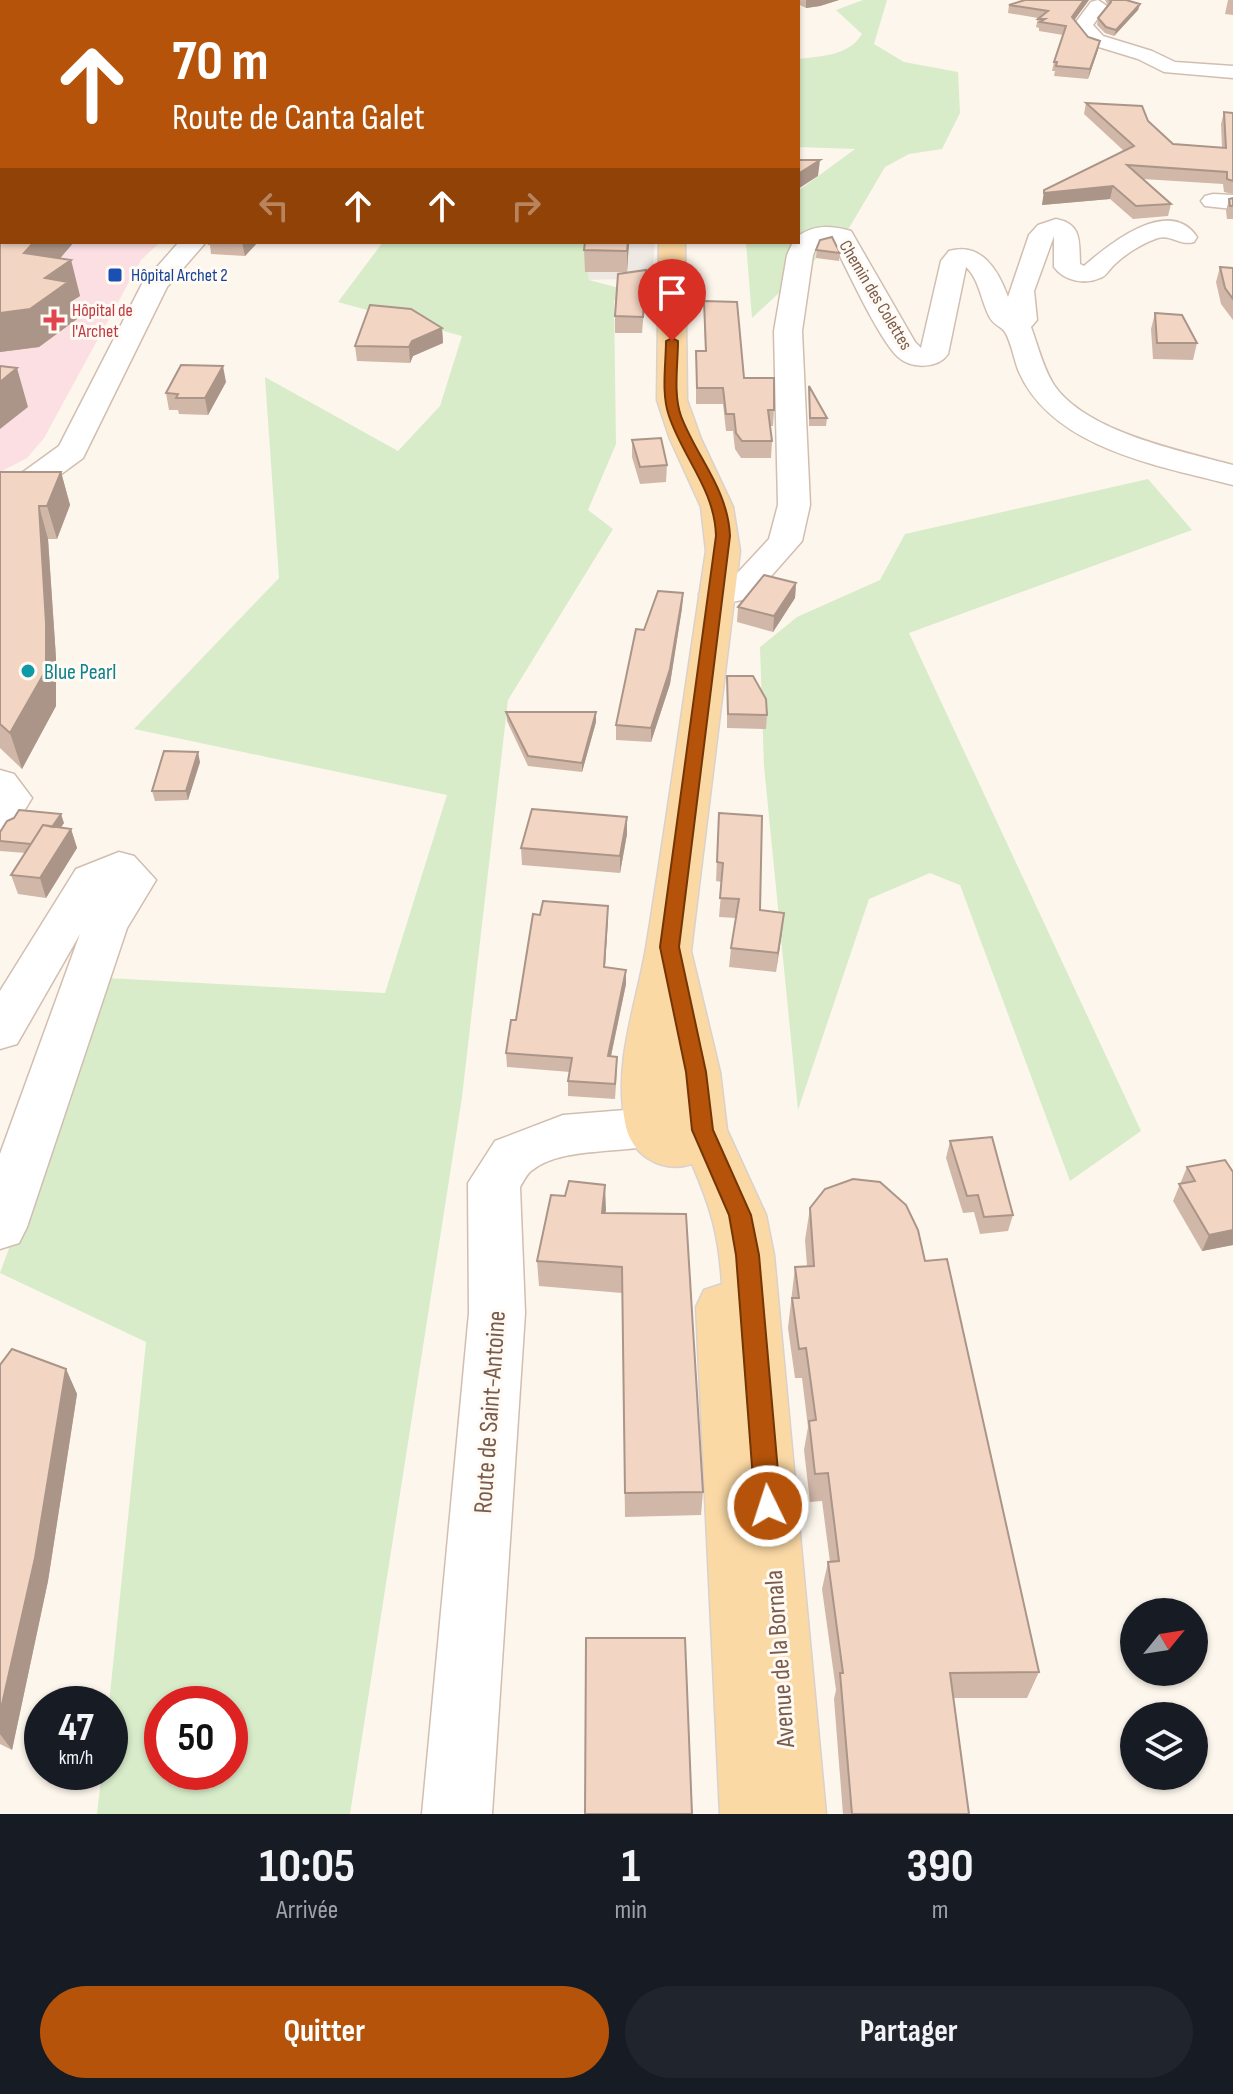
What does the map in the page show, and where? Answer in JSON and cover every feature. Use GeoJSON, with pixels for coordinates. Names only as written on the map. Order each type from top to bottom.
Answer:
{"type":"FeatureCollection","features":[{"type":"Feature","properties":{"kind":"main road"},"geometry":{"type":"LineString","coordinates":[[672,244],[672,400],[675,416],[715,494],[722,519],[723,551],[669,947],[696,1072],[675,1129]]}},
{"type":"Feature","properties":{"kind":"main road","name":"Avenue de la Bornala"},"geometry":{"type":"LineString","coordinates":[[675,1129],[716,1218],[755,1814]]}},
{"type":"Feature","properties":{"kind":"main road","name":"Avenue de la Bornala"},"geometry":{"type":"LineString","coordinates":[[675,1129],[740,1215],[747,1255],[791,1814]]}},
{"type":"Feature","properties":{"kind":"street"},"geometry":{"type":"LineString","coordinates":[[1098,6],[1083,26],[1096,40],[1116,49],[1145,55],[1171,68],[1233,72]]}},
{"type":"Feature","properties":{"kind":"street"},"geometry":{"type":"LineString","coordinates":[[1185,237],[1170,228],[1151,233],[1108,256],[1092,273],[1078,273],[1067,267],[1066,231],[1058,227],[1046,229],[1021,291],[1023,320],[1016,325],[1037,381],[1068,415],[1162,456],[1233,475]]}},
{"type":"Feature","properties":{"kind":"street","name":"Chemin des Colettes"},"geometry":{"type":"LineString","coordinates":[[717,594],[740,591],[785,541],[794,505],[788,331],[800,255],[806,242],[824,233],[842,236],[902,344],[915,356],[927,358],[934,354],[954,261],[958,256],[969,256],[980,263],[1004,320],[1016,325]]}},
{"type":"Feature","properties":{"kind":"street"},"geometry":{"type":"LineString","coordinates":[[0,482],[43,459],[61,439],[131,296],[153,260],[179,246]]}},
{"type":"Feature","properties":{"kind":"street"},"geometry":{"type":"LineString","coordinates":[[0,492],[34,479],[72,451],[155,284],[179,246]]}},
{"type":"Feature","properties":{"kind":"street"},"geometry":{"type":"LineString","coordinates":[[0,783],[12,798],[0,816]]}},
{"type":"Feature","properties":{"kind":"street"},"geometry":{"type":"LineString","coordinates":[[0,1031],[91,879],[119,866],[134,880],[105,928],[0,1227]]}},
{"type":"Feature","properties":{"kind":"street","name":"Route de Saint-Antoine"},"geometry":{"type":"LineString","coordinates":[[457,1814],[497,1313],[494,1183],[513,1156],[563,1135],[675,1129]]}},
{"type":"Feature","properties":{"kind":"shaded area","name":"Hôpital de l'Archet"},"geometry":{"type":"Polygon","coordinates":[[[0,244],[158,244],[141,260],[44,438],[27,458],[0,472],[0,244]]]}},
{"type":"Feature","properties":{"kind":"shaded area"},"geometry":{"type":"Polygon","coordinates":[[[586,244],[655,244],[652,278],[589,280],[586,244]]]}},
{"type":"Feature","properties":{"kind":"green space"},"geometry":{"type":"Polygon","coordinates":[[[863,0],[887,0],[874,44],[904,62],[958,72],[960,113],[942,149],[909,154],[885,167],[849,228],[752,318],[746,244],[800,244],[800,190],[855,149],[800,147],[800,59],[842,51],[862,34],[836,10],[863,0]]]}},
{"type":"Feature","properties":{"kind":"green space"},"geometry":{"type":"Polygon","coordinates":[[[382,244],[586,244],[589,280],[623,289],[614,301],[616,444],[588,510],[613,529],[508,700],[462,1097],[350,1814],[97,1814],[100,1790],[128,1790],[128,1686],[111,1686],[146,1342],[0,1273],[107,978],[385,993],[447,795],[134,729],[279,578],[265,377],[398,451],[440,406],[462,336],[338,302],[382,244]]]}},
{"type":"Feature","properties":{"kind":"green space"},"geometry":{"type":"Polygon","coordinates":[[[1148,479],[1192,530],[909,633],[1141,1131],[1070,1181],[960,885],[930,873],[869,899],[798,1110],[764,766],[760,647],[797,617],[880,580],[905,534],[1148,479]]]}},
{"type":"Feature","properties":{"kind":"building"},"geometry":{"type":"Polygon","coordinates":[[[1025,0],[1084,0],[1072,17],[1088,37],[1100,41],[1090,69],[1056,66],[1057,62],[1054,62],[1066,26],[1040,22],[1045,19],[1038,19],[1048,11],[1009,5],[1025,0]]]}},
{"type":"Feature","properties":{"kind":"building"},"geometry":{"type":"Polygon","coordinates":[[[1110,0],[1140,4],[1116,30],[1106,27],[1098,18],[1110,0]]]}},
{"type":"Feature","properties":{"kind":"building"},"geometry":{"type":"Polygon","coordinates":[[[1086,103],[1142,106],[1148,121],[1173,144],[1226,148],[1224,112],[1233,113],[1233,181],[1227,179],[1227,172],[1127,165],[1171,204],[1136,206],[1113,186],[1044,193],[1044,190],[1134,146],[1086,103]]]}},
{"type":"Feature","properties":{"kind":"building"},"geometry":{"type":"Polygon","coordinates":[[[800,160],[820,160],[800,173],[800,160]]]}},
{"type":"Feature","properties":{"kind":"building"},"geometry":{"type":"Polygon","coordinates":[[[832,237],[840,253],[816,250],[820,240],[832,237]]]}},
{"type":"Feature","properties":{"kind":"building"},"geometry":{"type":"Polygon","coordinates":[[[0,244],[32,244],[24,253],[71,260],[45,278],[68,282],[30,309],[0,313],[0,244]]]}},
{"type":"Feature","properties":{"kind":"building"},"geometry":{"type":"Polygon","coordinates":[[[585,244],[628,244],[627,251],[584,250],[585,244]]]}},
{"type":"Feature","properties":{"kind":"building"},"geometry":{"type":"Polygon","coordinates":[[[1220,267],[1233,268],[1233,299],[1225,288],[1220,267]]]}},
{"type":"Feature","properties":{"kind":"building"},"geometry":{"type":"Polygon","coordinates":[[[646,270],[643,317],[615,316],[618,274],[646,270]]]}},
{"type":"Feature","properties":{"kind":"building"},"geometry":{"type":"Polygon","coordinates":[[[704,301],[737,302],[744,378],[774,378],[774,410],[768,410],[772,441],[742,441],[736,433],[734,414],[726,414],[723,388],[697,388],[696,351],[706,351],[704,301]]]}},
{"type":"Feature","properties":{"kind":"building"},"geometry":{"type":"Polygon","coordinates":[[[370,305],[411,309],[442,328],[412,341],[409,347],[355,346],[370,305]]]}},
{"type":"Feature","properties":{"kind":"building"},"geometry":{"type":"Polygon","coordinates":[[[1155,313],[1182,315],[1197,343],[1157,343],[1155,313]]]}},
{"type":"Feature","properties":{"kind":"building"},"geometry":{"type":"Polygon","coordinates":[[[181,365],[223,366],[205,398],[176,398],[178,394],[166,393],[181,365]]]}},
{"type":"Feature","properties":{"kind":"building"},"geometry":{"type":"Polygon","coordinates":[[[0,366],[17,368],[0,382],[0,366]]]}},
{"type":"Feature","properties":{"kind":"building"},"geometry":{"type":"Polygon","coordinates":[[[809,386],[827,418],[810,418],[809,386]]]}},
{"type":"Feature","properties":{"kind":"building"},"geometry":{"type":"Polygon","coordinates":[[[661,438],[667,465],[640,467],[632,440],[661,438]]]}},
{"type":"Feature","properties":{"kind":"building","name":"Blue Pearl"},"geometry":{"type":"Polygon","coordinates":[[[0,472],[61,472],[47,506],[39,506],[46,670],[10,733],[0,724],[0,472]]]}},
{"type":"Feature","properties":{"kind":"building"},"geometry":{"type":"Polygon","coordinates":[[[764,575],[796,583],[774,616],[738,607],[764,575]]]}},
{"type":"Feature","properties":{"kind":"building"},"geometry":{"type":"Polygon","coordinates":[[[658,591],[683,593],[670,669],[651,728],[616,725],[636,629],[644,630],[658,591]]]}},
{"type":"Feature","properties":{"kind":"building"},"geometry":{"type":"Polygon","coordinates":[[[727,676],[753,676],[766,699],[767,715],[728,714],[727,676]]]}},
{"type":"Feature","properties":{"kind":"building"},"geometry":{"type":"Polygon","coordinates":[[[506,712],[596,712],[582,763],[528,756],[506,712]]]}},
{"type":"Feature","properties":{"kind":"building"},"geometry":{"type":"Polygon","coordinates":[[[164,751],[198,752],[186,791],[152,791],[164,751]]]}},
{"type":"Feature","properties":{"kind":"building"},"geometry":{"type":"Polygon","coordinates":[[[532,809],[627,817],[620,856],[521,848],[532,809]]]}},
{"type":"Feature","properties":{"kind":"building"},"geometry":{"type":"Polygon","coordinates":[[[19,810],[61,814],[52,827],[43,825],[31,844],[0,841],[0,832],[19,810]]]}},
{"type":"Feature","properties":{"kind":"building"},"geometry":{"type":"Polygon","coordinates":[[[719,813],[762,816],[760,910],[784,913],[778,953],[731,948],[739,899],[720,898],[723,863],[717,862],[719,813]]]}},
{"type":"Feature","properties":{"kind":"building"},"geometry":{"type":"Polygon","coordinates":[[[43,825],[71,829],[40,878],[11,875],[43,825]]]}},
{"type":"Feature","properties":{"kind":"building"},"geometry":{"type":"Polygon","coordinates":[[[543,901],[608,906],[604,967],[626,970],[608,1056],[617,1057],[615,1084],[568,1081],[572,1058],[506,1053],[511,1020],[516,1020],[533,914],[540,915],[543,901]]]}},
{"type":"Feature","properties":{"kind":"building"},"geometry":{"type":"Polygon","coordinates":[[[992,1137],[1013,1215],[984,1217],[978,1195],[967,1196],[950,1141],[992,1137]]]}},
{"type":"Feature","properties":{"kind":"building"},"geometry":{"type":"Polygon","coordinates":[[[1225,1160],[1233,1172],[1233,1230],[1209,1235],[1179,1184],[1195,1181],[1187,1167],[1225,1160]]]}},
{"type":"Feature","properties":{"kind":"building"},"geometry":{"type":"Polygon","coordinates":[[[853,1179],[880,1182],[906,1205],[918,1230],[925,1261],[947,1259],[1039,1672],[950,1673],[969,1814],[852,1814],[840,1673],[843,1673],[828,1562],[839,1561],[828,1473],[815,1474],[809,1421],[816,1420],[806,1348],[799,1349],[792,1298],[799,1298],[795,1267],[814,1266],[810,1208],[825,1189],[853,1179]]]}},
{"type":"Feature","properties":{"kind":"building"},"geometry":{"type":"Polygon","coordinates":[[[569,1181],[605,1185],[602,1213],[686,1214],[703,1492],[625,1493],[622,1267],[537,1261],[551,1195],[565,1196],[569,1181]]]}},
{"type":"Feature","properties":{"kind":"building"},"geometry":{"type":"Polygon","coordinates":[[[12,1349],[66,1369],[35,1558],[0,1713],[0,1365],[12,1349]]]}},
{"type":"Feature","properties":{"kind":"building"},"geometry":{"type":"Polygon","coordinates":[[[586,1638],[685,1638],[692,1814],[585,1814],[586,1638]]]}},
{"type":"Feature","properties":{"kind":"place","name":"Hôpital Archet 2"},"geometry":{"type":"Point","coordinates":[115,275]}},
{"type":"Feature","properties":{"kind":"place","name":"Hôpital de l'Archet"},"geometry":{"type":"Point","coordinates":[54,320]}},
{"type":"Feature","properties":{"kind":"place","name":"Blue Pearl"},"geometry":{"type":"Point","coordinates":[28,671]}},
{"type":"Feature","properties":{"kind":"route"},"geometry":{"type":"LineString","coordinates":[[672,341],[675,416],[715,494],[722,519],[723,551],[669,947],[696,1072],[702,1130],[740,1215],[753,1306],[768,1506]]}}]}
